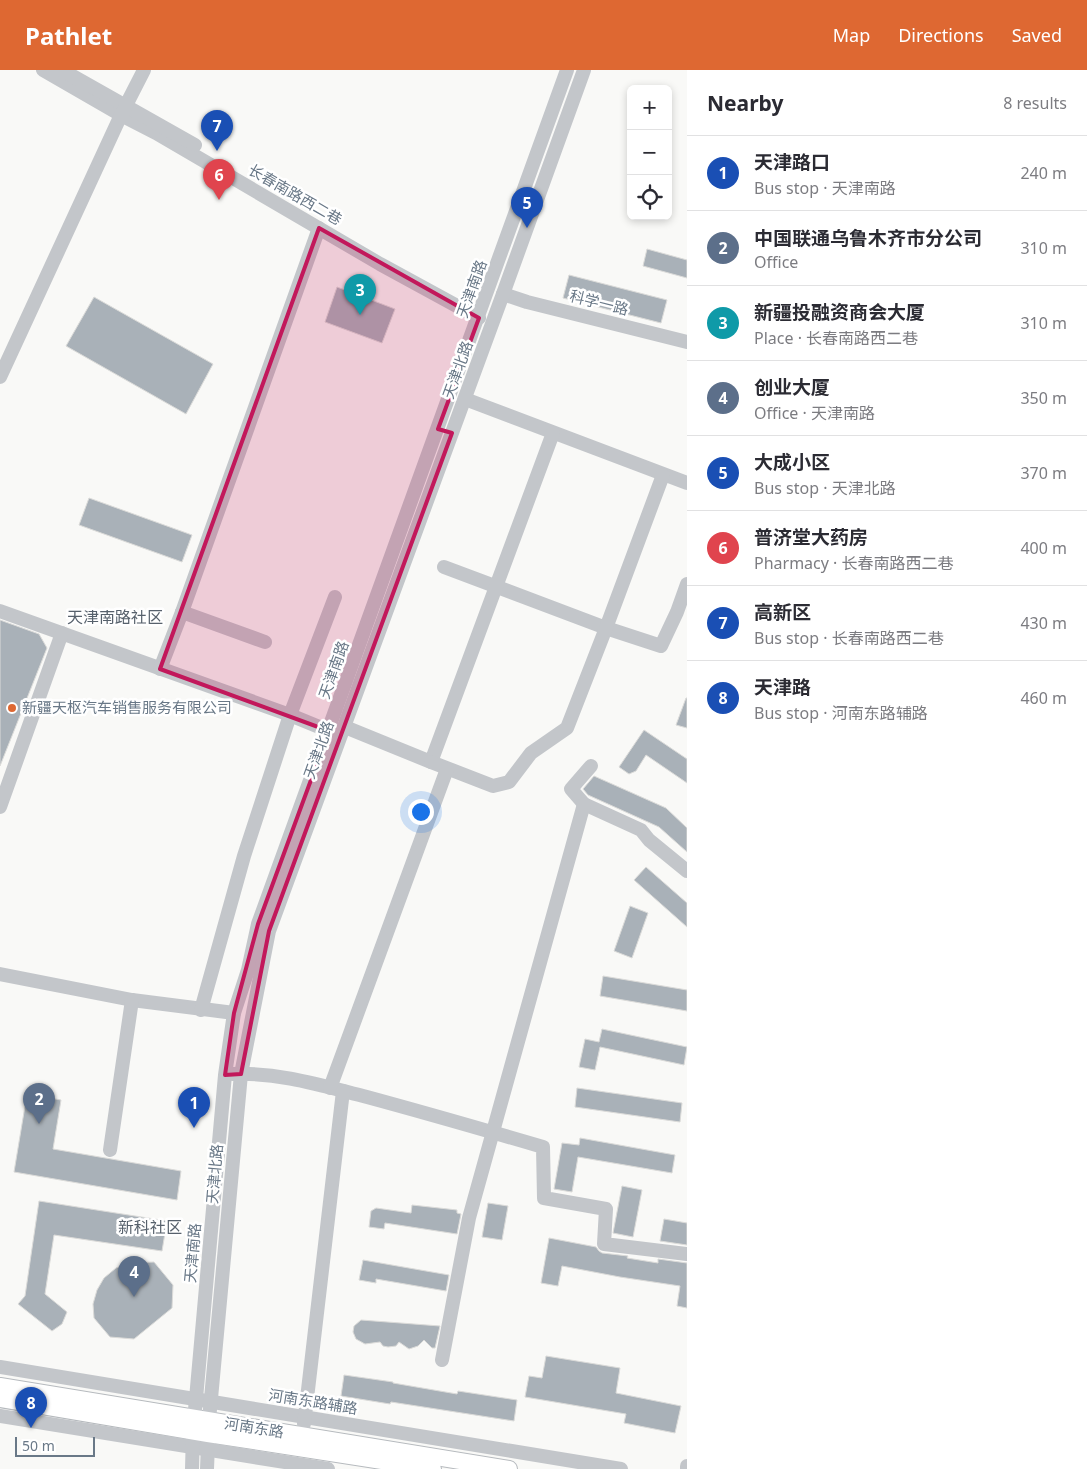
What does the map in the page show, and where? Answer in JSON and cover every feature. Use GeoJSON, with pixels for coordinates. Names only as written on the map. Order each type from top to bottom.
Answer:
{"type":"FeatureCollection","features":[{"type":"Feature","properties":{"kind":"main road","name":"河南东路"},"geometry":{"type":"LineString","coordinates":[[0,1386],[201,1434],[303,1435],[509,1469]]}},
{"type":"Feature","properties":{"kind":"main road","name":"河南东路"},"geometry":{"type":"LineString","coordinates":[[0,1399],[201,1434],[433,1469]]}},
{"type":"Feature","properties":{"kind":"street","name":"长春南路西二巷"},"geometry":{"type":"LineString","coordinates":[[43,70],[123,111],[165,127],[480,314]]}},
{"type":"Feature","properties":{"kind":"street","name":"长春南路西二巷"},"geometry":{"type":"LineString","coordinates":[[62,70],[156,133],[380,264],[480,314]]}},
{"type":"Feature","properties":{"kind":"street"},"geometry":{"type":"LineString","coordinates":[[0,377],[123,111],[144,70]]}},
{"type":"Feature","properties":{"kind":"street","name":"天津南路"},"geometry":{"type":"LineString","coordinates":[[203,1401],[225,1075],[234,1013],[248,970],[258,924],[567,70]]}},
{"type":"Feature","properties":{"kind":"street","name":"天津北路"},"geometry":{"type":"LineString","coordinates":[[192,1469],[201,1434],[203,1401],[241,1074],[269,931],[584,70]]}},
{"type":"Feature","properties":{"kind":"street"},"geometry":{"type":"LineString","coordinates":[[538,153],[552,158]]}},
{"type":"Feature","properties":{"kind":"street"},"geometry":{"type":"LineString","coordinates":[[160,669],[319,228]]}},
{"type":"Feature","properties":{"kind":"street","name":"科学一路"},"geometry":{"type":"LineString","coordinates":[[503,294],[527,302],[687,342]]}},
{"type":"Feature","properties":{"kind":"street"},"geometry":{"type":"LineString","coordinates":[[465,399],[687,483]]}},
{"type":"Feature","properties":{"kind":"street"},"geometry":{"type":"LineString","coordinates":[[438,429],[452,433]]}},
{"type":"Feature","properties":{"kind":"street"},"geometry":{"type":"LineString","coordinates":[[431,762],[552,433]]}},
{"type":"Feature","properties":{"kind":"street"},"geometry":{"type":"LineString","coordinates":[[344,727],[493,786],[509,782],[531,752],[567,728],[663,475]]}},
{"type":"Feature","properties":{"kind":"street"},"geometry":{"type":"LineString","coordinates":[[444,567],[606,628],[661,646],[678,612],[687,584]]}},
{"type":"Feature","properties":{"kind":"street"},"geometry":{"type":"LineString","coordinates":[[201,1010],[244,856],[290,714],[335,597]]}},
{"type":"Feature","properties":{"kind":"street"},"geometry":{"type":"LineString","coordinates":[[0,612],[290,714],[329,731]]}},
{"type":"Feature","properties":{"kind":"street"},"geometry":{"type":"LineString","coordinates":[[182,612],[265,642]]}},
{"type":"Feature","properties":{"kind":"street"},"geometry":{"type":"LineString","coordinates":[[0,807],[62,634]]}},
{"type":"Feature","properties":{"kind":"street"},"geometry":{"type":"LineString","coordinates":[[591,766],[571,789],[584,804],[641,830],[649,840],[687,871]]}},
{"type":"Feature","properties":{"kind":"street"},"geometry":{"type":"LineString","coordinates":[[303,1435],[337,1090],[447,769]]}},
{"type":"Feature","properties":{"kind":"street"},"geometry":{"type":"LineString","coordinates":[[442,1360],[470,1218],[584,804]]}},
{"type":"Feature","properties":{"kind":"street"},"geometry":{"type":"LineString","coordinates":[[0,974],[132,1000],[234,1013]]}},
{"type":"Feature","properties":{"kind":"street"},"geometry":{"type":"LineString","coordinates":[[110,1150],[132,1000]]}},
{"type":"Feature","properties":{"kind":"street"},"geometry":{"type":"LineString","coordinates":[[225,1075],[251,1074],[292,1078],[428,1113],[543,1147],[544,1198],[606,1209],[604,1244],[687,1254]]}},
{"type":"Feature","properties":{"kind":"street","name":"河南东路辅路"},"geometry":{"type":"LineString","coordinates":[[0,1367],[620,1469]]}},
{"type":"Feature","properties":{"kind":"street"},"geometry":{"type":"LineString","coordinates":[[0,1416],[201,1434],[328,1469]]}},
{"type":"Feature","properties":{"kind":"street","name":"天津北路"},"geometry":{"type":"LineString","coordinates":[[201,1434],[207,1469]]}},
{"type":"Feature","properties":{"kind":"highlighted area"},"geometry":{"type":"Polygon","coordinates":[[[319,228],[479,318],[438,429],[452,433],[269,931],[241,1074],[225,1075],[234,1013],[258,924],[329,731],[160,669],[319,228]]]}},
{"type":"Feature","properties":{"kind":"building"},"geometry":{"type":"Polygon","coordinates":[[[647,249],[687,260],[687,278],[643,266],[647,249]]]}},
{"type":"Feature","properties":{"kind":"building"},"geometry":{"type":"Polygon","coordinates":[[[569,275],[667,300],[661,323],[563,298],[569,275]]]}},
{"type":"Feature","properties":{"kind":"building"},"geometry":{"type":"Polygon","coordinates":[[[337,287],[395,309],[382,343],[325,322],[337,287]]]}},
{"type":"Feature","properties":{"kind":"building"},"geometry":{"type":"Polygon","coordinates":[[[94,297],[213,364],[186,414],[66,346],[94,297]]]}},
{"type":"Feature","properties":{"kind":"building"},"geometry":{"type":"Polygon","coordinates":[[[89,498],[192,535],[182,562],[79,525],[89,498]]]}},
{"type":"Feature","properties":{"kind":"building","name":"新疆天枢汽车销售服务有限公司"},"geometry":{"type":"Polygon","coordinates":[[[0,620],[39,634],[47,648],[0,766],[0,620]]]}},
{"type":"Feature","properties":{"kind":"building"},"geometry":{"type":"Polygon","coordinates":[[[687,698],[687,728],[676,725],[687,698]]]}},
{"type":"Feature","properties":{"kind":"building"},"geometry":{"type":"Polygon","coordinates":[[[644,730],[687,759],[687,783],[646,755],[636,771],[629,774],[619,767],[644,730]]]}},
{"type":"Feature","properties":{"kind":"building"},"geometry":{"type":"Polygon","coordinates":[[[594,776],[666,808],[687,828],[687,852],[659,827],[588,795],[583,789],[594,776]]]}},
{"type":"Feature","properties":{"kind":"building"},"geometry":{"type":"Polygon","coordinates":[[[646,867],[687,903],[687,927],[634,880],[646,867]]]}},
{"type":"Feature","properties":{"kind":"building"},"geometry":{"type":"Polygon","coordinates":[[[630,906],[648,913],[632,958],[614,951],[630,906]]]}},
{"type":"Feature","properties":{"kind":"building"},"geometry":{"type":"Polygon","coordinates":[[[603,976],[687,990],[687,1011],[600,996],[603,976]]]}},
{"type":"Feature","properties":{"kind":"building"},"geometry":{"type":"Polygon","coordinates":[[[602,1029],[687,1047],[684,1065],[600,1047],[595,1070],[579,1067],[585,1039],[599,1042],[602,1029]]]}},
{"type":"Feature","properties":{"kind":"building"},"geometry":{"type":"Polygon","coordinates":[[[577,1088],[682,1103],[680,1122],[575,1107],[577,1088]]]}},
{"type":"Feature","properties":{"kind":"building"},"geometry":{"type":"Polygon","coordinates":[[[27,1094],[61,1100],[53,1149],[181,1171],[177,1200],[14,1172],[27,1094]]]}},
{"type":"Feature","properties":{"kind":"building"},"geometry":{"type":"Polygon","coordinates":[[[580,1138],[675,1155],[672,1173],[578,1157],[572,1192],[554,1189],[562,1143],[579,1145],[580,1138]]]}},
{"type":"Feature","properties":{"kind":"building"},"geometry":{"type":"Polygon","coordinates":[[[622,1186],[642,1190],[633,1237],[613,1233],[622,1186]]]}},
{"type":"Feature","properties":{"kind":"building"},"geometry":{"type":"Polygon","coordinates":[[[39,1201],[167,1221],[162,1251],[54,1235],[45,1294],[67,1312],[62,1324],[52,1331],[18,1304],[25,1296],[39,1201]]]}},
{"type":"Feature","properties":{"kind":"building"},"geometry":{"type":"Polygon","coordinates":[[[488,1203],[508,1206],[502,1240],[482,1237],[488,1203]]]}},
{"type":"Feature","properties":{"kind":"building"},"geometry":{"type":"Polygon","coordinates":[[[412,1205],[457,1210],[457,1213],[461,1214],[457,1234],[385,1223],[384,1229],[369,1227],[371,1211],[376,1208],[411,1213],[412,1205]]]}},
{"type":"Feature","properties":{"kind":"building"},"geometry":{"type":"Polygon","coordinates":[[[664,1219],[687,1223],[687,1245],[660,1241],[664,1219]]]}},
{"type":"Feature","properties":{"kind":"building"},"geometry":{"type":"Polygon","coordinates":[[[549,1238],[596,1247],[602,1253],[628,1256],[627,1258],[658,1263],[658,1259],[687,1263],[687,1308],[677,1306],[680,1286],[562,1266],[558,1286],[541,1283],[549,1238]]]}},
{"type":"Feature","properties":{"kind":"building"},"geometry":{"type":"Polygon","coordinates":[[[363,1260],[449,1275],[446,1291],[376,1279],[376,1283],[359,1280],[363,1260]]]}},
{"type":"Feature","properties":{"kind":"building"},"geometry":{"type":"Polygon","coordinates":[[[154,1262],[173,1285],[172,1308],[134,1339],[110,1337],[94,1318],[93,1304],[97,1290],[104,1278],[116,1268],[129,1263],[154,1262]]]}},
{"type":"Feature","properties":{"kind":"building"},"geometry":{"type":"Polygon","coordinates":[[[361,1320],[440,1326],[435,1348],[432,1348],[424,1340],[418,1346],[409,1349],[399,1342],[396,1346],[388,1347],[383,1346],[380,1342],[365,1344],[356,1339],[353,1332],[354,1326],[361,1320]]]}},
{"type":"Feature","properties":{"kind":"building"},"geometry":{"type":"Polygon","coordinates":[[[546,1356],[620,1368],[616,1393],[681,1406],[675,1433],[624,1423],[626,1414],[525,1397],[529,1376],[542,1378],[546,1356]]]}},
{"type":"Feature","properties":{"kind":"building"},"geometry":{"type":"Polygon","coordinates":[[[344,1375],[457,1394],[458,1391],[517,1400],[514,1421],[341,1396],[344,1375]]]}},
{"type":"Feature","properties":{"kind":"place","name":"高新区"},"geometry":{"type":"Point","coordinates":[217,151]}},
{"type":"Feature","properties":{"kind":"place","name":"普济堂大药房"},"geometry":{"type":"Point","coordinates":[219,200]}},
{"type":"Feature","properties":{"kind":"place","name":"大成小区"},"geometry":{"type":"Point","coordinates":[527,228]}},
{"type":"Feature","properties":{"kind":"place","name":"新疆投融资商会大厦"},"geometry":{"type":"Point","coordinates":[360,315]}},
{"type":"Feature","properties":{"kind":"place","name":"新疆天枢汽车销售服务有限公司"},"geometry":{"type":"Point","coordinates":[12,708]}},
{"type":"Feature","properties":{"kind":"place","name":"中国联通乌鲁木齐市分公司"},"geometry":{"type":"Point","coordinates":[39,1124]}},
{"type":"Feature","properties":{"kind":"place","name":"天津路口"},"geometry":{"type":"Point","coordinates":[194,1128]}},
{"type":"Feature","properties":{"kind":"place","name":"创业大厦"},"geometry":{"type":"Point","coordinates":[134,1297]}},
{"type":"Feature","properties":{"kind":"place","name":"天津路"},"geometry":{"type":"Point","coordinates":[31,1428]}},
{"type":"Feature","properties":{"kind":"district","name":"天津南路社区"},"geometry":{"type":"Point","coordinates":[115,617]}},
{"type":"Feature","properties":{"kind":"district","name":"新科社区"},"geometry":{"type":"Point","coordinates":[150,1227]}}]}
